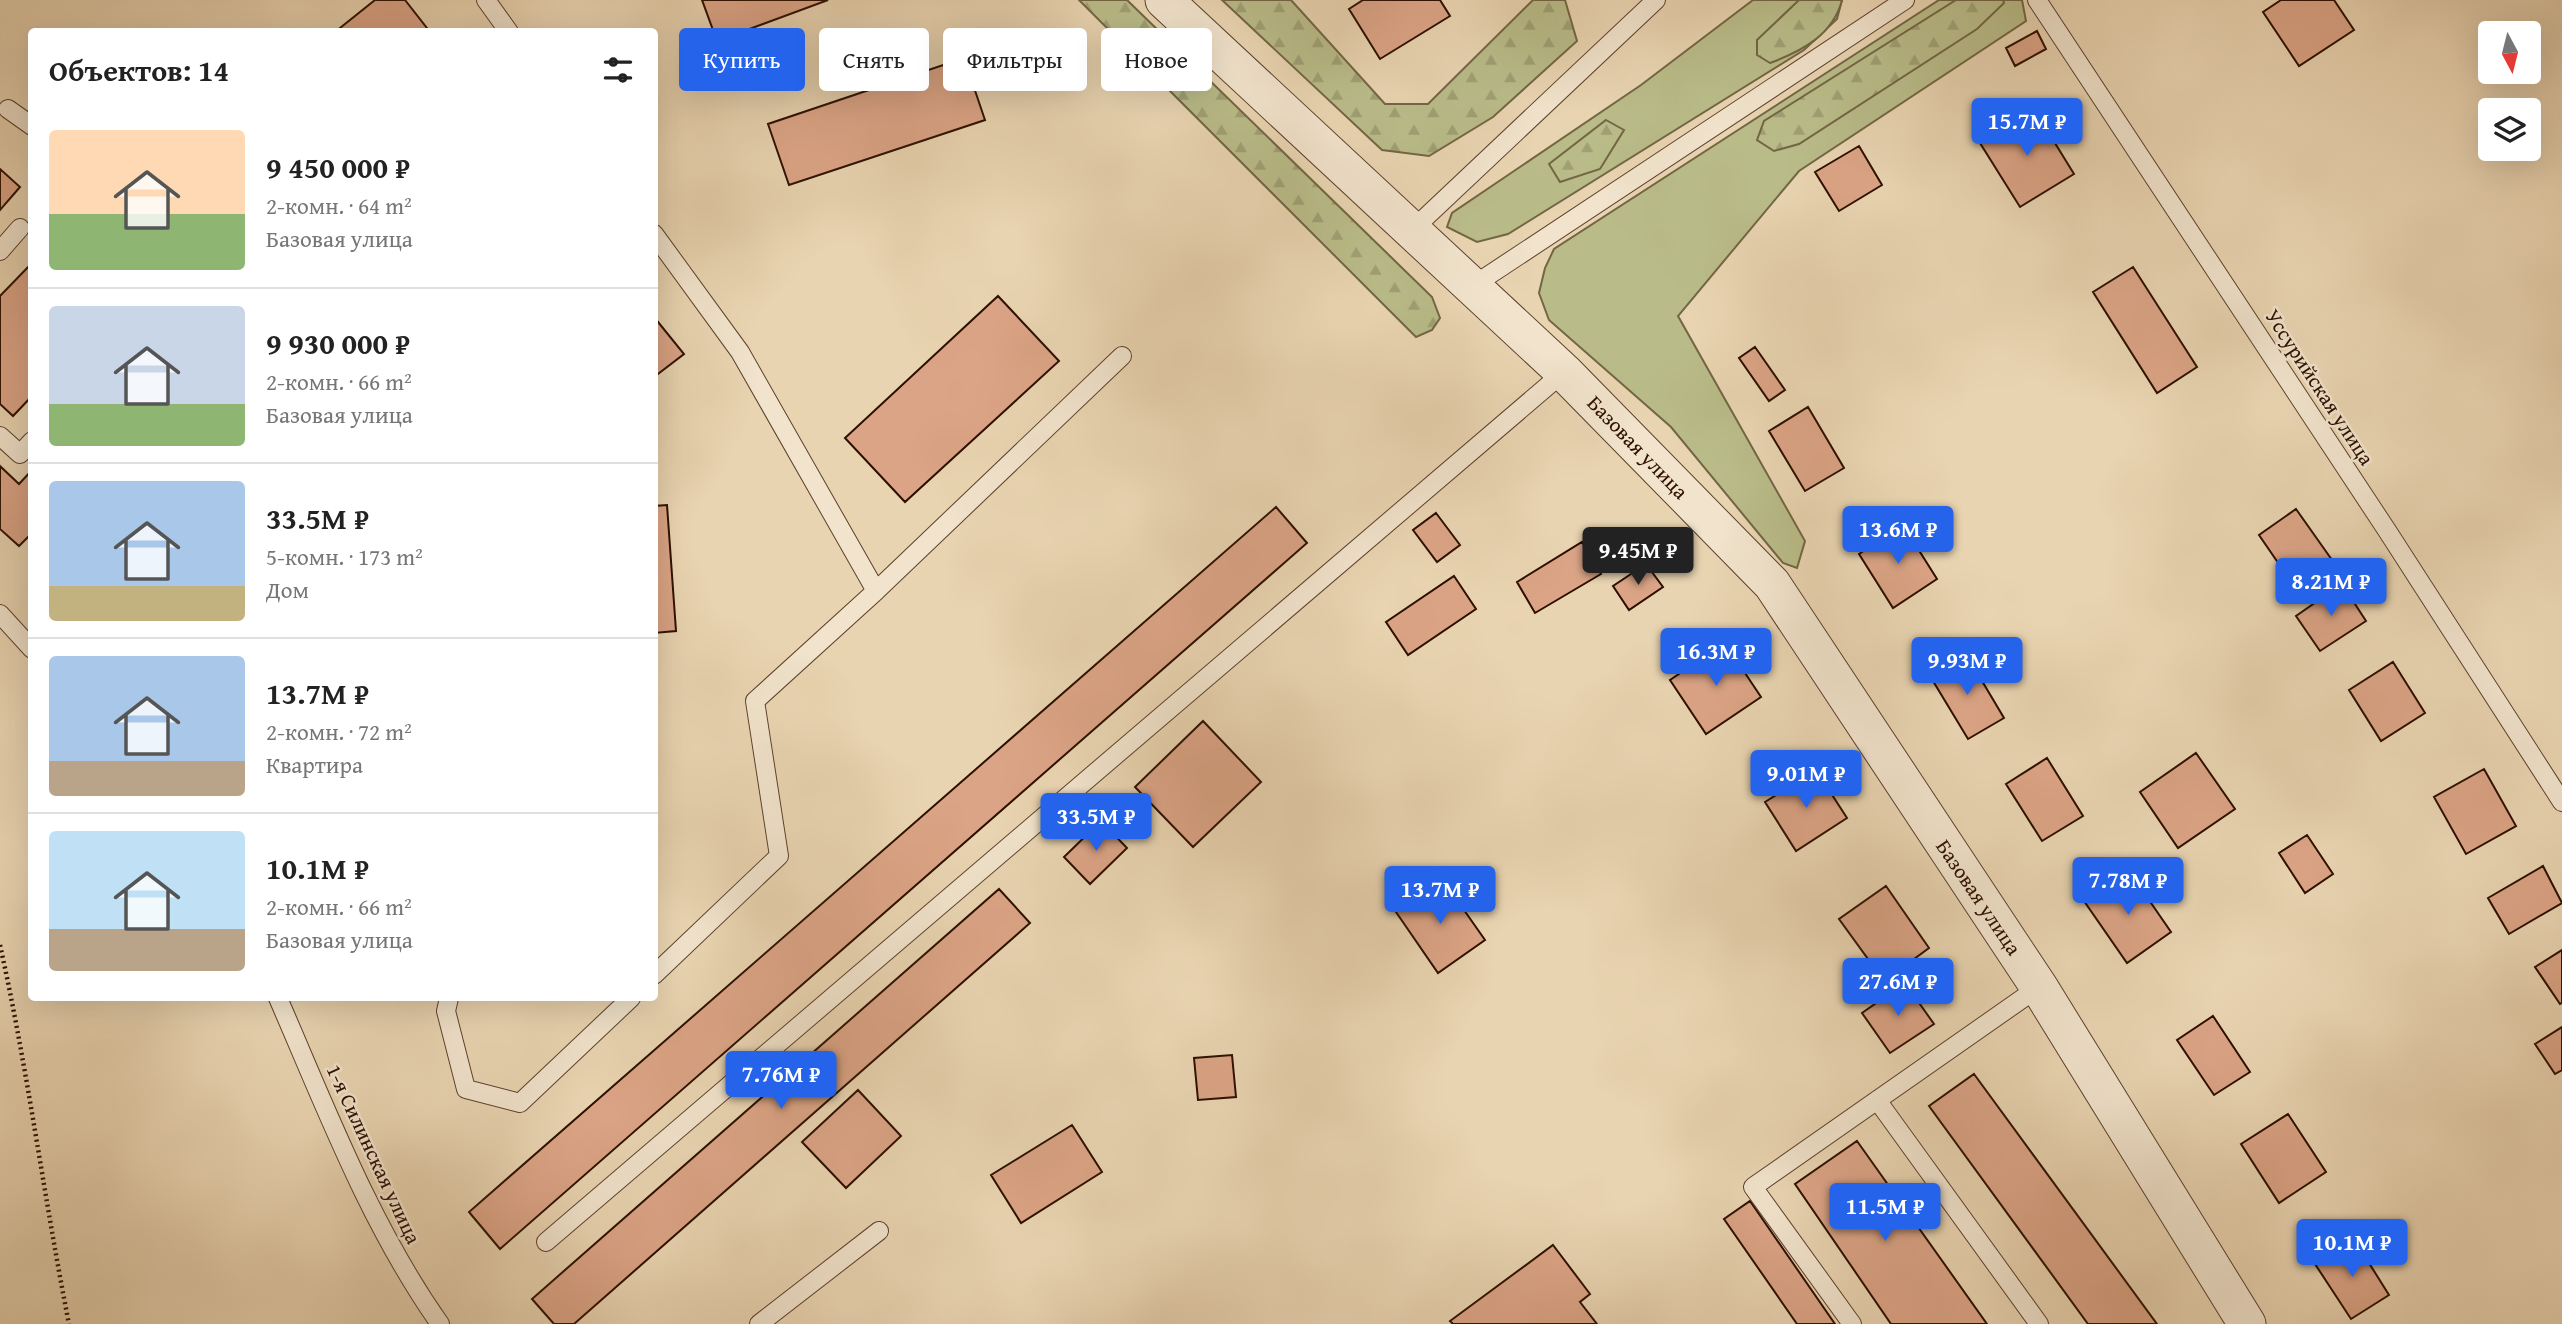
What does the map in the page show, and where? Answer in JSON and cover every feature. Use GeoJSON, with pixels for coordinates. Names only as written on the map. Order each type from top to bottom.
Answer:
{"type":"FeatureCollection","features":[{"type":"Feature","properties":{"kind":"street","name":"Базовая улица"},"geometry":{"type":"LineString","coordinates":[[1164,0],[1564,372],[1772,584],[2039,987],[2247,1324]]}},
{"type":"Feature","properties":{"kind":"lane"},"geometry":{"type":"LineString","coordinates":[[486,0],[506,28]]}},
{"type":"Feature","properties":{"kind":"lane"},"geometry":{"type":"LineString","coordinates":[[1411,230],[1656,0]]}},
{"type":"Feature","properties":{"kind":"lane"},"geometry":{"type":"LineString","coordinates":[[1471,287],[1905,0]]}},
{"type":"Feature","properties":{"kind":"lane","name":"Уссурийская улица"},"geometry":{"type":"LineString","coordinates":[[2037,0],[2388,532],[2562,802]]}},
{"type":"Feature","properties":{"kind":"lane"},"geometry":{"type":"LineString","coordinates":[[8,109],[28,123]]}},
{"type":"Feature","properties":{"kind":"lane"},"geometry":{"type":"LineString","coordinates":[[0,251],[20,228]]}},
{"type":"Feature","properties":{"kind":"lane"},"geometry":{"type":"LineString","coordinates":[[658,239],[740,352],[876,591]]}},
{"type":"Feature","properties":{"kind":"lane"},"geometry":{"type":"LineString","coordinates":[[658,971],[779,856],[755,701],[876,591],[1122,356]]}},
{"type":"Feature","properties":{"kind":"lane"},"geometry":{"type":"LineString","coordinates":[[546,1242],[1564,372]]}},
{"type":"Feature","properties":{"kind":"lane"},"geometry":{"type":"LineString","coordinates":[[0,436],[20,454],[28,446]]}},
{"type":"Feature","properties":{"kind":"lane"},"geometry":{"type":"LineString","coordinates":[[0,614],[28,645]]}},
{"type":"Feature","properties":{"kind":"lane"},"geometry":{"type":"LineString","coordinates":[[1852,1324],[1753,1186],[2039,987]]}},
{"type":"Feature","properties":{"kind":"lane","name":"1-я Силинская улица"},"geometry":{"type":"LineString","coordinates":[[279,1001],[348,1157],[407,1279],[440,1324]]}},
{"type":"Feature","properties":{"kind":"lane"},"geometry":{"type":"LineString","coordinates":[[448,1001],[446,1011],[466,1089],[520,1103],[628,1001]]}},
{"type":"Feature","properties":{"kind":"lane"},"geometry":{"type":"LineString","coordinates":[[1877,1100],[2039,1324]]}},
{"type":"Feature","properties":{"kind":"lane"},"geometry":{"type":"LineString","coordinates":[[759,1324],[879,1231]]}},
{"type":"Feature","properties":{"kind":"path"},"geometry":{"type":"LineString","coordinates":[[0,945],[18,1027],[46,1209],[69,1324]]}},
{"type":"Feature","properties":{"kind":"green space"},"geometry":{"type":"Polygon","coordinates":[[[1079,0],[1127,0],[1156,28],[1107,28],[1079,0]]]}},
{"type":"Feature","properties":{"kind":"green space"},"geometry":{"type":"Polygon","coordinates":[[[1222,0],[1291,0],[1385,104],[1428,104],[1533,0],[1565,0],[1577,41],[1493,117],[1429,156],[1382,150],[1222,0]]]}},
{"type":"Feature","properties":{"kind":"green space"},"geometry":{"type":"Polygon","coordinates":[[[1753,0],[1842,0],[1837,19],[1804,50],[1508,234],[1477,242],[1447,227],[1452,213],[1641,85],[1753,0]]]}},
{"type":"Feature","properties":{"kind":"green space"},"geometry":{"type":"Polygon","coordinates":[[[1799,0],[1842,0],[1831,23],[1815,40],[1770,63],[1757,55],[1757,40],[1799,0]]]}},
{"type":"Feature","properties":{"kind":"green space"},"geometry":{"type":"Polygon","coordinates":[[[1939,0],[2022,0],[2026,21],[1799,171],[1678,316],[1805,541],[1797,568],[1783,563],[1671,427],[1549,320],[1539,293],[1545,268],[1554,249],[1939,0]]]}},
{"type":"Feature","properties":{"kind":"green space"},"geometry":{"type":"Polygon","coordinates":[[[1956,0],[2003,0],[2004,3],[1977,29],[1799,144],[1774,151],[1757,140],[1764,121],[1956,0]]]}},
{"type":"Feature","properties":{"kind":"green space"},"geometry":{"type":"Polygon","coordinates":[[[1212,83],[1432,297],[1440,318],[1432,330],[1416,337],[1170,91],[1212,91],[1212,83]]]}},
{"type":"Feature","properties":{"kind":"green space"},"geometry":{"type":"Polygon","coordinates":[[[1606,120],[1624,130],[1600,169],[1560,182],[1549,164],[1606,120]]]}},
{"type":"Feature","properties":{"kind":"building"},"geometry":{"type":"Polygon","coordinates":[[[375,0],[405,0],[427,28],[340,28],[375,0]]]}},
{"type":"Feature","properties":{"kind":"building"},"geometry":{"type":"Polygon","coordinates":[[[702,0],[828,0],[752,28],[712,28],[702,0]]]}},
{"type":"Feature","properties":{"kind":"building"},"geometry":{"type":"Polygon","coordinates":[[[1363,0],[1440,0],[1450,16],[1380,59],[1349,9],[1363,0]]]}},
{"type":"Feature","properties":{"kind":"building"},"geometry":{"type":"Polygon","coordinates":[[[2281,0],[2334,0],[2354,30],[2299,66],[2263,12],[2281,0]]]}},
{"type":"Feature","properties":{"kind":"building"},"geometry":{"type":"Polygon","coordinates":[[[2037,31],[2046,49],[2015,66],[2006,48],[2037,31]]]}},
{"type":"Feature","properties":{"kind":"building"},"geometry":{"type":"Polygon","coordinates":[[[943,65],[943,91],[975,91],[985,120],[789,185],[768,124],[866,91],[929,91],[929,70],[943,65]]]}},
{"type":"Feature","properties":{"kind":"building"},"geometry":{"type":"Polygon","coordinates":[[[2034,109],[2074,174],[2020,207],[1980,143],[2034,109]]]}},
{"type":"Feature","properties":{"kind":"building"},"geometry":{"type":"Polygon","coordinates":[[[1859,146],[1882,185],[1839,211],[1815,172],[1859,146]]]}},
{"type":"Feature","properties":{"kind":"building"},"geometry":{"type":"Polygon","coordinates":[[[0,169],[20,187],[0,210],[0,169]]]}},
{"type":"Feature","properties":{"kind":"building"},"geometry":{"type":"Polygon","coordinates":[[[28,267],[28,400],[13,416],[0,404],[0,296],[28,267]]]}},
{"type":"Feature","properties":{"kind":"building"},"geometry":{"type":"Polygon","coordinates":[[[2133,267],[2197,367],[2157,393],[2093,292],[2133,267]]]}},
{"type":"Feature","properties":{"kind":"building"},"geometry":{"type":"Polygon","coordinates":[[[998,296],[1059,361],[905,502],[845,438],[998,296]]]}},
{"type":"Feature","properties":{"kind":"building"},"geometry":{"type":"Polygon","coordinates":[[[658,322],[684,354],[658,374],[658,322]]]}},
{"type":"Feature","properties":{"kind":"building"},"geometry":{"type":"Polygon","coordinates":[[[1755,347],[1785,390],[1769,401],[1739,358],[1755,347]]]}},
{"type":"Feature","properties":{"kind":"building"},"geometry":{"type":"Polygon","coordinates":[[[1808,407],[1844,468],[1805,491],[1769,431],[1808,407]]]}},
{"type":"Feature","properties":{"kind":"building"},"geometry":{"type":"Polygon","coordinates":[[[0,466],[19,484],[28,474],[28,537],[19,546],[0,529],[0,466]]]}},
{"type":"Feature","properties":{"kind":"building"},"geometry":{"type":"Polygon","coordinates":[[[667,505],[676,631],[658,633],[658,506],[667,505]]]}},
{"type":"Feature","properties":{"kind":"building"},"geometry":{"type":"Polygon","coordinates":[[[1276,507],[1307,543],[500,1249],[469,1212],[1276,507]]]}},
{"type":"Feature","properties":{"kind":"building"},"geometry":{"type":"Polygon","coordinates":[[[2296,509],[2332,560],[2294,586],[2259,535],[2296,509]]]}},
{"type":"Feature","properties":{"kind":"building"},"geometry":{"type":"Polygon","coordinates":[[[1436,513],[1460,545],[1437,562],[1413,530],[1436,513]]]}},
{"type":"Feature","properties":{"kind":"building"},"geometry":{"type":"Polygon","coordinates":[[[1903,525],[1937,579],[1893,608],[1859,554],[1903,525]]]}},
{"type":"Feature","properties":{"kind":"building"},"geometry":{"type":"Polygon","coordinates":[[[1582,542],[1601,574],[1535,613],[1517,582],[1582,542]]]}},
{"type":"Feature","properties":{"kind":"building"},"geometry":{"type":"Polygon","coordinates":[[[1646,564],[1663,587],[1629,610],[1613,586],[1646,564]]]}},
{"type":"Feature","properties":{"kind":"building"},"geometry":{"type":"Polygon","coordinates":[[[1454,576],[1476,609],[1408,655],[1386,622],[1454,576]]]}},
{"type":"Feature","properties":{"kind":"building"},"geometry":{"type":"Polygon","coordinates":[[[2342,584],[2366,621],[2320,651],[2296,616],[2342,584]]]}},
{"type":"Feature","properties":{"kind":"building"},"geometry":{"type":"Polygon","coordinates":[[[1725,643],[1761,697],[1706,734],[1670,680],[1725,643]]]}},
{"type":"Feature","properties":{"kind":"building"},"geometry":{"type":"Polygon","coordinates":[[[1966,654],[2004,718],[1968,739],[1930,676],[1966,654]]]}},
{"type":"Feature","properties":{"kind":"building"},"geometry":{"type":"Polygon","coordinates":[[[2393,662],[2425,713],[2381,741],[2349,690],[2393,662]]]}},
{"type":"Feature","properties":{"kind":"building"},"geometry":{"type":"Polygon","coordinates":[[[1203,721],[1261,782],[1193,847],[1135,787],[1203,721]]]}},
{"type":"Feature","properties":{"kind":"building"},"geometry":{"type":"Polygon","coordinates":[[[2196,753],[2235,809],[2178,848],[2140,792],[2196,753]]]}},
{"type":"Feature","properties":{"kind":"building"},"geometry":{"type":"Polygon","coordinates":[[[2047,758],[2083,816],[2042,841],[2006,784],[2047,758]]]}},
{"type":"Feature","properties":{"kind":"building"},"geometry":{"type":"Polygon","coordinates":[[[2484,769],[2516,826],[2466,854],[2434,797],[2484,769]]]}},
{"type":"Feature","properties":{"kind":"building"},"geometry":{"type":"Polygon","coordinates":[[[1816,770],[1847,818],[1796,851],[1765,802],[1816,770]]]}},
{"type":"Feature","properties":{"kind":"building"},"geometry":{"type":"Polygon","coordinates":[[[1101,821],[1127,848],[1090,884],[1064,857],[1101,821]]]}},
{"type":"Feature","properties":{"kind":"building"},"geometry":{"type":"Polygon","coordinates":[[[2307,835],[2333,874],[2305,893],[2279,853],[2307,835]]]}},
{"type":"Feature","properties":{"kind":"building"},"geometry":{"type":"Polygon","coordinates":[[[2543,866],[2562,903],[2509,934],[2488,898],[2543,866]]]}},
{"type":"Feature","properties":{"kind":"building"},"geometry":{"type":"Polygon","coordinates":[[[2129,871],[2171,932],[2127,963],[2084,901],[2129,871]]]}},
{"type":"Feature","properties":{"kind":"building"},"geometry":{"type":"Polygon","coordinates":[[[1443,880],[1485,940],[1438,973],[1396,912],[1443,880]]]}},
{"type":"Feature","properties":{"kind":"building"},"geometry":{"type":"Polygon","coordinates":[[[1886,886],[1929,948],[1884,981],[1839,919],[1886,886]]]}},
{"type":"Feature","properties":{"kind":"building"},"geometry":{"type":"Polygon","coordinates":[[[999,889],[1030,923],[574,1324],[554,1324],[532,1299],[999,889]]]}},
{"type":"Feature","properties":{"kind":"building"},"geometry":{"type":"Polygon","coordinates":[[[2562,950],[2562,1003],[2560,1004],[2535,967],[2562,950]]]}},
{"type":"Feature","properties":{"kind":"building"},"geometry":{"type":"Polygon","coordinates":[[[1905,983],[1934,1024],[1890,1053],[1862,1013],[1905,983]]]}},
{"type":"Feature","properties":{"kind":"building"},"geometry":{"type":"Polygon","coordinates":[[[2213,1016],[2250,1072],[2214,1095],[2177,1040],[2213,1016]]]}},
{"type":"Feature","properties":{"kind":"building"},"geometry":{"type":"Polygon","coordinates":[[[2562,1027],[2562,1070],[2555,1074],[2535,1044],[2562,1027]]]}},
{"type":"Feature","properties":{"kind":"building"},"geometry":{"type":"Polygon","coordinates":[[[1232,1055],[1236,1097],[1198,1100],[1194,1058],[1232,1055]]]}},
{"type":"Feature","properties":{"kind":"building"},"geometry":{"type":"Polygon","coordinates":[[[1974,1074],[2157,1324],[2088,1324],[1929,1106],[1974,1074]]]}},
{"type":"Feature","properties":{"kind":"building"},"geometry":{"type":"Polygon","coordinates":[[[858,1090],[901,1136],[846,1188],[802,1142],[858,1090]]]}},
{"type":"Feature","properties":{"kind":"building"},"geometry":{"type":"Polygon","coordinates":[[[2288,1114],[2326,1172],[2279,1203],[2241,1144],[2288,1114]]]}},
{"type":"Feature","properties":{"kind":"building"},"geometry":{"type":"Polygon","coordinates":[[[1072,1125],[1102,1172],[1021,1223],[991,1175],[1072,1125]]]}},
{"type":"Feature","properties":{"kind":"building"},"geometry":{"type":"Polygon","coordinates":[[[1857,1141],[1987,1324],[1891,1324],[1795,1184],[1857,1141]]]}},
{"type":"Feature","properties":{"kind":"building"},"geometry":{"type":"Polygon","coordinates":[[[1750,1201],[1835,1324],[1797,1324],[1724,1219],[1750,1201]]]}},
{"type":"Feature","properties":{"kind":"building"},"geometry":{"type":"Polygon","coordinates":[[[2354,1239],[2389,1295],[2351,1319],[2315,1264],[2354,1239]]]}},
{"type":"Feature","properties":{"kind":"building"},"geometry":{"type":"Polygon","coordinates":[[[1553,1245],[1590,1294],[1580,1302],[1597,1324],[1453,1324],[1450,1321],[1553,1245]]]}}]}
